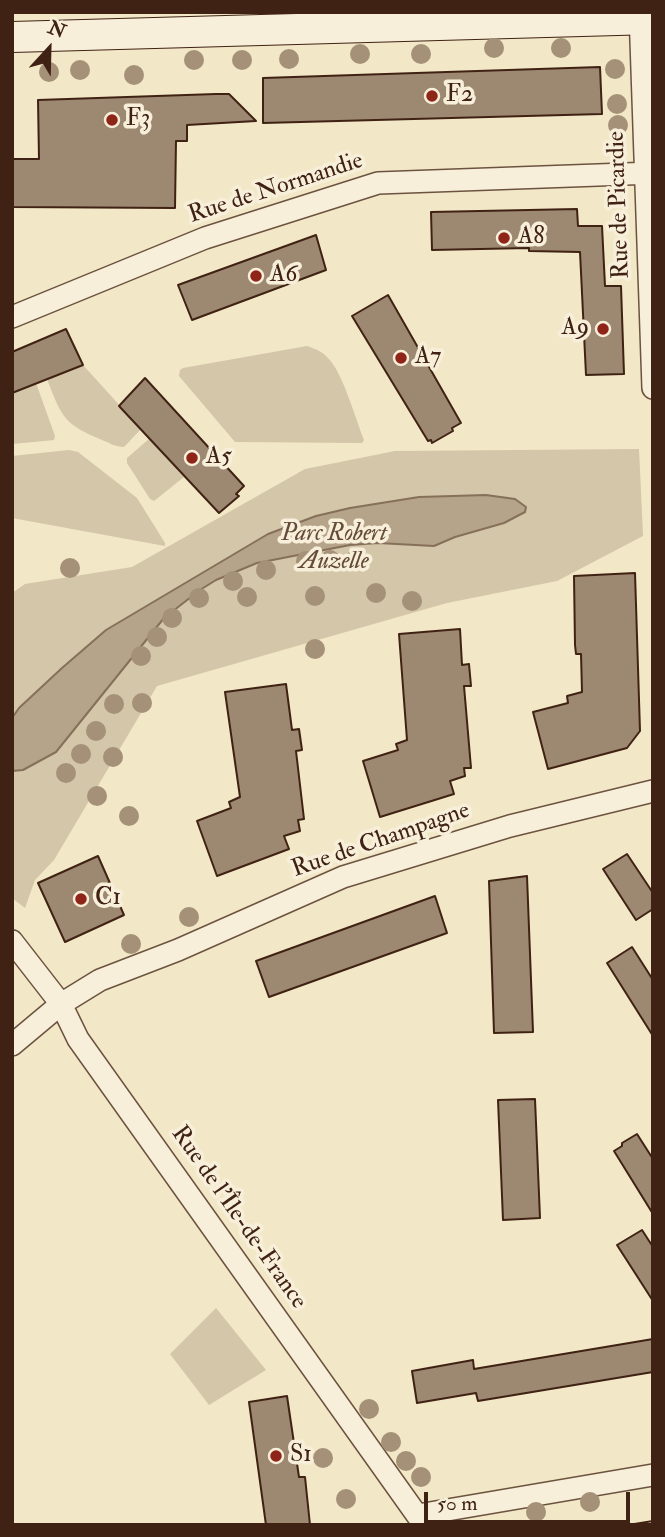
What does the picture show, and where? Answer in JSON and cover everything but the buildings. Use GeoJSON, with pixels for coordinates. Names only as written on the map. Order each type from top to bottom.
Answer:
{"type":"FeatureCollection","features":[{"type":"Feature","properties":{"kind":"street"},"geometry":{"type":"LineString","coordinates":[[12,37],[644,17]]}},
{"type":"Feature","properties":{"kind":"street","name":"Rue de Picardie"},"geometry":{"type":"LineString","coordinates":[[644,17],[653,388]]}},
{"type":"Feature","properties":{"kind":"street","name":"Rue de Normandie"},"geometry":{"type":"LineString","coordinates":[[12,317],[205,238],[378,183],[649,173]]}},
{"type":"Feature","properties":{"kind":"street","name":"Rue de Champagne"},"geometry":{"type":"LineString","coordinates":[[12,1045],[61,1004],[100,980],[178,950],[342,877],[510,826],[653,791]]}},
{"type":"Feature","properties":{"kind":"street","name":"Rue de l'Île-de-France"},"geometry":{"type":"LineString","coordinates":[[12,942],[61,1004],[78,1039],[421,1520]]}},
{"type":"Feature","properties":{"kind":"street"},"geometry":{"type":"LineString","coordinates":[[421,1520],[653,1475]]}},
{"type":"Feature","properties":{"kind":"green space"},"geometry":{"type":"Polygon","coordinates":[[[307,346],[318,350],[333,364],[348,396],[364,440],[362,443],[235,442],[179,376],[183,368],[307,346]]]}},
{"type":"Feature","properties":{"kind":"green space"},"geometry":{"type":"Polygon","coordinates":[[[83,365],[141,429],[124,447],[113,445],[79,429],[66,418],[57,403],[47,379],[83,365]]]}},
{"type":"Feature","properties":{"kind":"green space"},"geometry":{"type":"Polygon","coordinates":[[[36,383],[55,436],[54,440],[12,444],[12,393],[36,383]]]}},
{"type":"Feature","properties":{"kind":"green space"},"geometry":{"type":"Polygon","coordinates":[[[149,439],[184,477],[154,501],[150,499],[127,463],[127,458],[149,439]]]}},
{"type":"Feature","properties":{"kind":"green space","name":"Parc Robert Auzelle"},"geometry":{"type":"Polygon","coordinates":[[[639,449],[643,536],[557,581],[447,603],[157,686],[54,860],[35,880],[25,908],[12,898],[12,593],[25,584],[132,567],[305,469],[395,451],[639,449]]]}},
{"type":"Feature","properties":{"kind":"green space"},"geometry":{"type":"Polygon","coordinates":[[[69,450],[78,452],[137,498],[165,546],[12,518],[12,456],[69,450]]]}},
{"type":"Feature","properties":{"kind":"green space"},"geometry":{"type":"Polygon","coordinates":[[[216,1308],[266,1370],[209,1405],[170,1354],[216,1308]]]}},
{"type":"Feature","properties":{"kind":"shaded area"},"geometry":{"type":"Polygon","coordinates":[[[486,495],[515,499],[526,507],[525,512],[504,523],[434,546],[378,543],[350,545],[257,563],[216,580],[164,618],[56,752],[23,770],[12,771],[12,718],[19,708],[62,668],[106,630],[268,534],[316,516],[350,508],[419,497],[486,495]]]}},
{"type":"Feature","properties":{"kind":"tram line"},"geometry":{"type":"LineString","coordinates":[[628,1525],[653,1521]]}},
{"type":"Feature","properties":{"kind":"place","name":"F2"},"geometry":{"type":"Point","coordinates":[432,96]}},
{"type":"Feature","properties":{"kind":"place","name":"F3"},"geometry":{"type":"Point","coordinates":[112,120]}},
{"type":"Feature","properties":{"kind":"place","name":"A8"},"geometry":{"type":"Point","coordinates":[504,238]}},
{"type":"Feature","properties":{"kind":"place","name":"A6"},"geometry":{"type":"Point","coordinates":[256,276]}},
{"type":"Feature","properties":{"kind":"place","name":"A9"},"geometry":{"type":"Point","coordinates":[603,329]}},
{"type":"Feature","properties":{"kind":"place","name":"A7"},"geometry":{"type":"Point","coordinates":[401,358]}},
{"type":"Feature","properties":{"kind":"place","name":"A5"},"geometry":{"type":"Point","coordinates":[192,458]}},
{"type":"Feature","properties":{"kind":"place","name":"C1"},"geometry":{"type":"Point","coordinates":[81,899]}},
{"type":"Feature","properties":{"kind":"place","name":"S1"},"geometry":{"type":"Point","coordinates":[276,1456]}}]}
